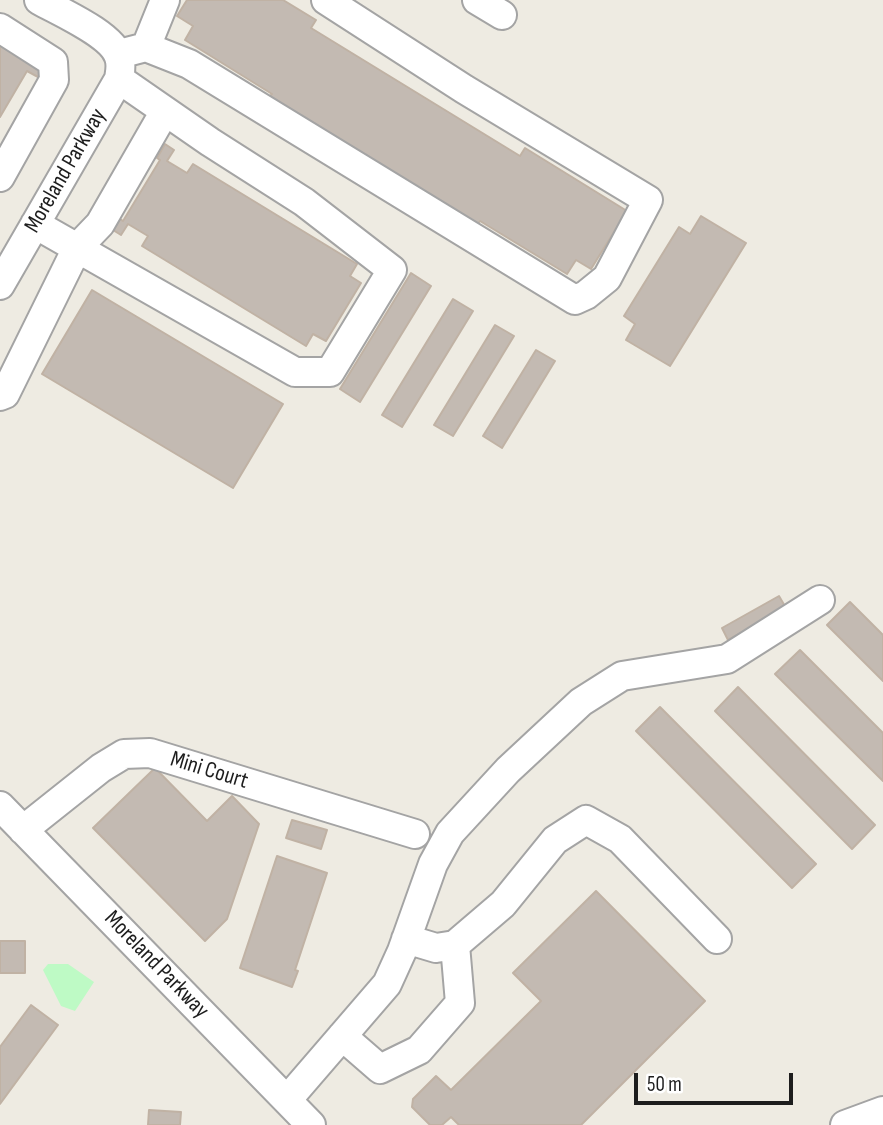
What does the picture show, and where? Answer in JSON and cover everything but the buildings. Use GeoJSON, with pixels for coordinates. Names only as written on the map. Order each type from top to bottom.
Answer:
{"type":"FeatureCollection","features":[{"type":"Feature","properties":{"kind":"street"},"geometry":{"type":"LineString","coordinates":[[35,224],[295,372],[330,372],[392,270],[304,202],[165,111],[119,66],[106,39],[39,0]]}},
{"type":"Feature","properties":{"kind":"street"},"geometry":{"type":"LineString","coordinates":[[146,47],[189,64],[575,300],[586,295],[607,278],[648,200],[464,89],[326,0]]}},
{"type":"Feature","properties":{"kind":"street"},"geometry":{"type":"LineString","coordinates":[[477,0],[502,15]]}},
{"type":"Feature","properties":{"kind":"street"},"geometry":{"type":"LineString","coordinates":[[119,66],[146,47],[163,1]]}},
{"type":"Feature","properties":{"kind":"street"},"geometry":{"type":"LineString","coordinates":[[0,28],[52,62],[54,80],[0,177]]}},
{"type":"Feature","properties":{"kind":"street","name":"Moreland Parkway"},"geometry":{"type":"LineString","coordinates":[[3,273],[35,224],[119,66]]}},
{"type":"Feature","properties":{"kind":"street"},"geometry":{"type":"LineString","coordinates":[[0,396],[5,394],[77,248],[100,224],[165,111]]}},
{"type":"Feature","properties":{"kind":"street"},"geometry":{"type":"LineString","coordinates":[[287,1100],[387,984],[433,864],[450,833],[508,770],[581,702],[622,676],[727,659],[820,600]]}},
{"type":"Feature","properties":{"kind":"street","name":"Mini Court"},"geometry":{"type":"LineString","coordinates":[[23,830],[101,768],[124,754],[150,753],[415,834]]}},
{"type":"Feature","properties":{"kind":"street","name":"Moreland Parkway"},"geometry":{"type":"LineString","coordinates":[[0,806],[311,1125]]}},
{"type":"Feature","properties":{"kind":"street"},"geometry":{"type":"LineString","coordinates":[[406,939],[436,948],[455,945],[503,905],[555,840],[586,820],[620,839],[717,939]]}},
{"type":"Feature","properties":{"kind":"street"},"geometry":{"type":"LineString","coordinates":[[342,1037],[380,1069],[419,1050],[460,1003],[455,945]]}},
{"type":"Feature","properties":{"kind":"street"},"geometry":{"type":"LineString","coordinates":[[845,1125],[881,1105]]}},
{"type":"Feature","properties":{"kind":"green space"},"geometry":{"type":"Polygon","coordinates":[[[48,964],[68,964],[94,982],[75,1011],[61,1006],[43,970],[48,964]]]}}]}
